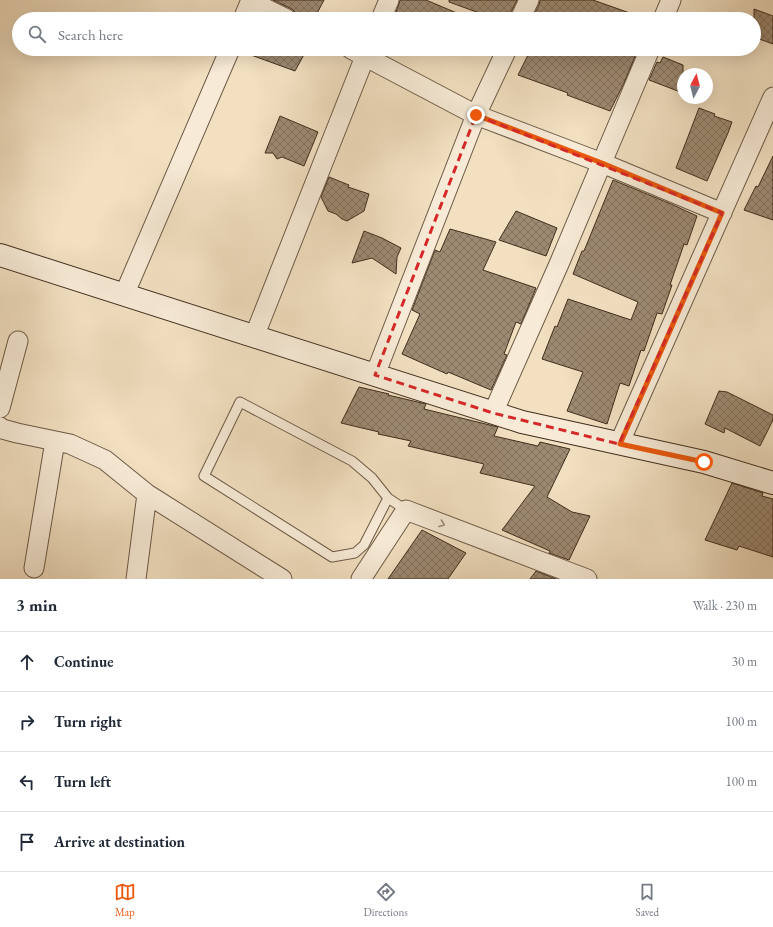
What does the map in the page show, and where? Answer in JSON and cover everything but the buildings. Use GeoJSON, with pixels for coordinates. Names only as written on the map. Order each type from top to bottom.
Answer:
{"type":"FeatureCollection","features":[{"type":"Feature","properties":{"kind":"street"},"geometry":{"type":"LineString","coordinates":[[384,12],[389,0]]}},
{"type":"Feature","properties":{"kind":"street"},"geometry":{"type":"LineString","coordinates":[[523,12],[529,0]]}},
{"type":"Feature","properties":{"kind":"street"},"geometry":{"type":"LineString","coordinates":[[666,12],[671,0]]}},
{"type":"Feature","properties":{"kind":"street"},"geometry":{"type":"LineString","coordinates":[[246,12],[250,1],[273,12]]}},
{"type":"Feature","properties":{"kind":"street"},"geometry":{"type":"LineString","coordinates":[[124,295],[227,56]]}},
{"type":"Feature","properties":{"kind":"street"},"geometry":{"type":"LineString","coordinates":[[254,337],[359,56]]}},
{"type":"Feature","properties":{"kind":"street"},"geometry":{"type":"LineString","coordinates":[[370,56],[476,115],[602,163],[722,213]]}},
{"type":"Feature","properties":{"kind":"street"},"geometry":{"type":"LineString","coordinates":[[375,375],[476,115],[503,56]]}},
{"type":"Feature","properties":{"kind":"street"},"geometry":{"type":"LineString","coordinates":[[493,413],[559,264],[647,56]]}},
{"type":"Feature","properties":{"kind":"street"},"geometry":{"type":"LineString","coordinates":[[620,444],[773,97]]}},
{"type":"Feature","properties":{"kind":"street"},"geometry":{"type":"LineString","coordinates":[[0,256],[522,422],[704,462],[773,483]]}},
{"type":"Feature","properties":{"kind":"street"},"geometry":{"type":"LineString","coordinates":[[0,408],[18,341]]}},
{"type":"Feature","properties":{"kind":"street"},"geometry":{"type":"LineString","coordinates":[[0,427],[2,429],[17,433],[70,444],[105,460],[148,494],[282,579]]}},
{"type":"Feature","properties":{"kind":"street"},"geometry":{"type":"LineString","coordinates":[[34,568],[55,441]]}},
{"type":"Feature","properties":{"kind":"street"},"geometry":{"type":"LineString","coordinates":[[136,579],[148,494]]}},
{"type":"Feature","properties":{"kind":"street"},"geometry":{"type":"LineString","coordinates":[[362,579],[406,510],[587,579]]}},
{"type":"Feature","properties":{"kind":"lane"},"geometry":{"type":"LineString","coordinates":[[388,498],[364,545],[355,554],[332,557],[204,476],[240,402],[352,461],[372,478],[388,498],[406,510]]}},
{"type":"Feature","properties":{"kind":"highlighted area"},"geometry":{"type":"Polygon","coordinates":[[[476,115],[722,213],[619,444],[493,413],[375,375],[476,115]]]}},
{"type":"Feature","properties":{"kind":"route"},"geometry":{"type":"LineString","coordinates":[[476,115],[602,163],[722,213],[620,444],[704,462]]}}]}
